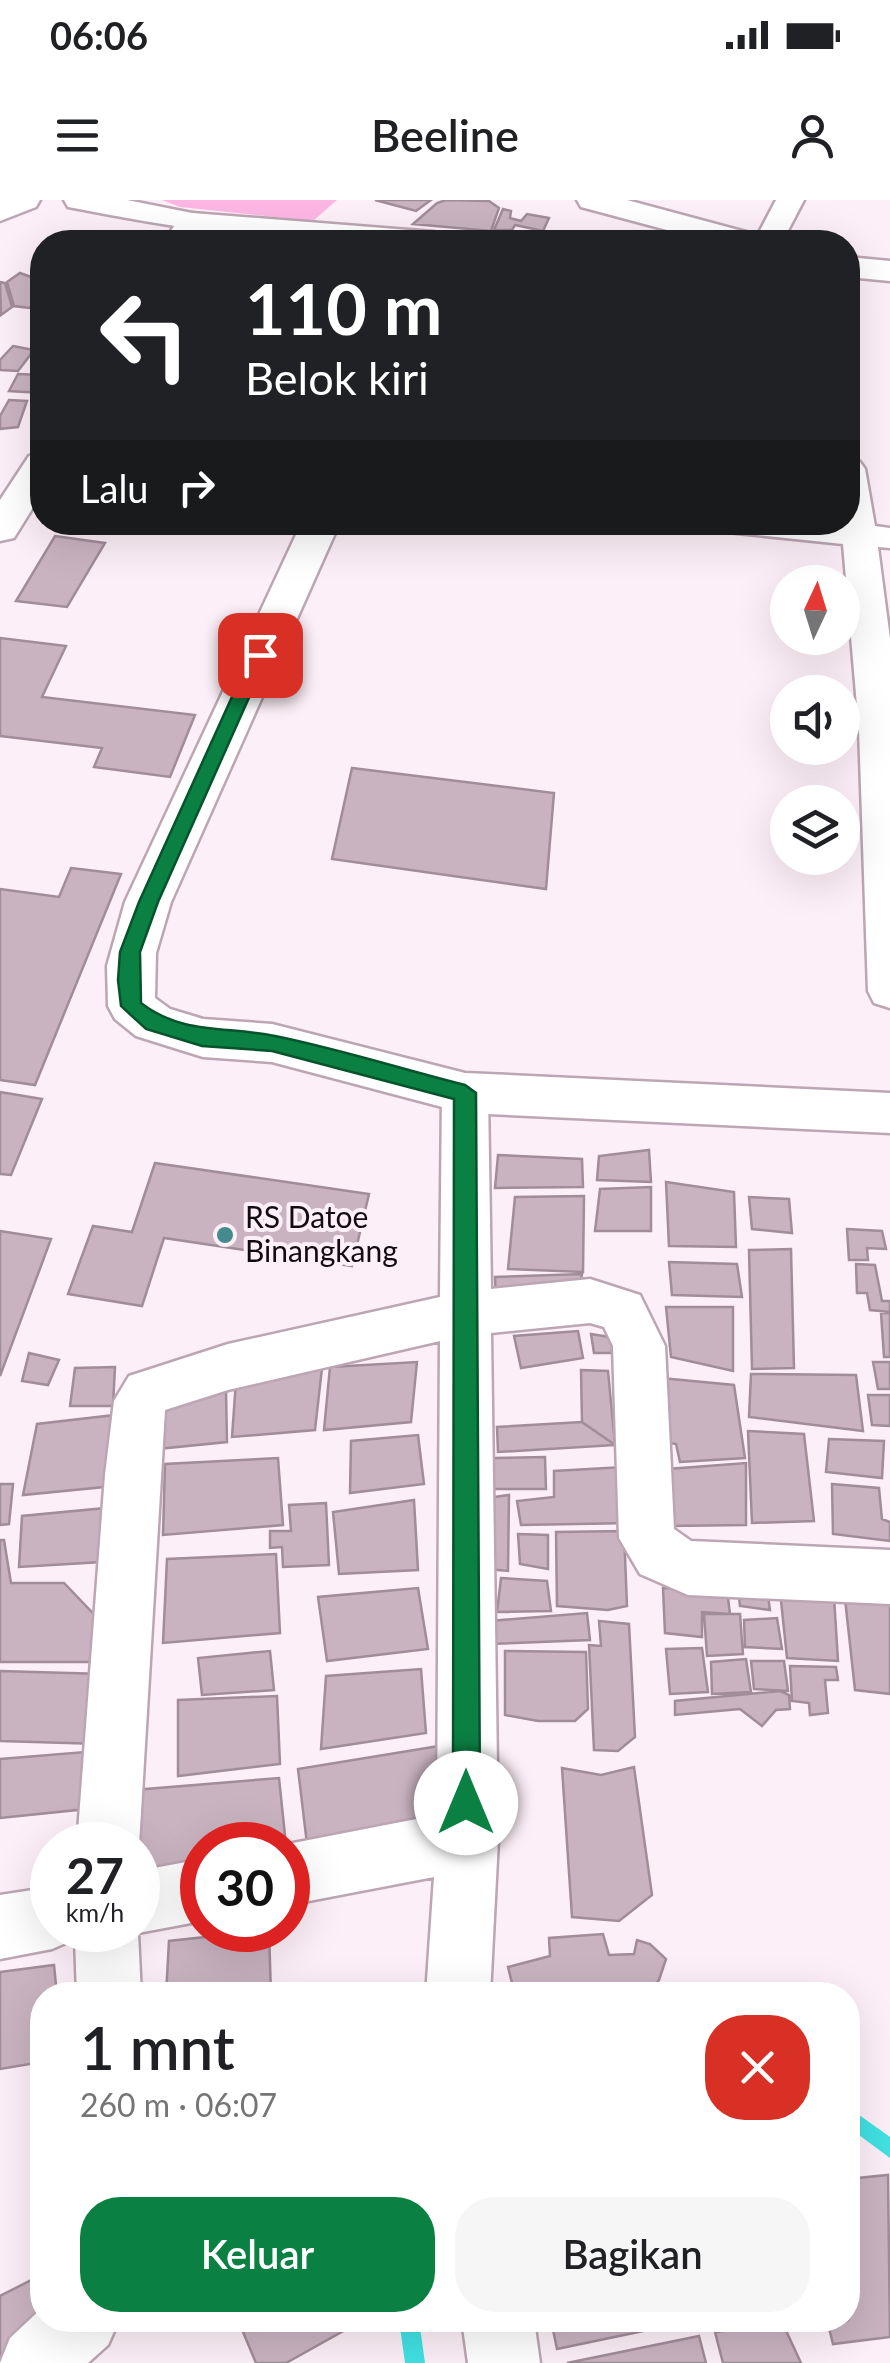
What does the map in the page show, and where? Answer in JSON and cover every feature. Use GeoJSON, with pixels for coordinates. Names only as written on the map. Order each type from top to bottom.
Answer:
{"type":"FeatureCollection","features":[{"type":"Feature","properties":{"kind":"main road"},"geometry":{"type":"LineString","coordinates":[[0,212],[25,200]]}},
{"type":"Feature","properties":{"kind":"main road"},"geometry":{"type":"LineString","coordinates":[[78,200],[179,230]]}},
{"type":"Feature","properties":{"kind":"main road"},"geometry":{"type":"LineString","coordinates":[[600,201],[683,230]]}},
{"type":"Feature","properties":{"kind":"main road"},"geometry":{"type":"LineString","coordinates":[[860,269],[890,272]]}},
{"type":"Feature","properties":{"kind":"main road"},"geometry":{"type":"LineString","coordinates":[[0,530],[30,483]]}},
{"type":"Feature","properties":{"kind":"main road"},"geometry":{"type":"LineString","coordinates":[[315,535],[148,902],[130,952],[128,980],[132,1006],[153,1023],[202,1038],[272,1043],[465,1093],[890,1113]]}},
{"type":"Feature","properties":{"kind":"street"},"geometry":{"type":"LineString","coordinates":[[774,230],[790,200]]}},
{"type":"Feature","properties":{"kind":"street"},"geometry":{"type":"LineString","coordinates":[[860,499],[875,537],[888,805],[890,991]]}},
{"type":"Feature","properties":{"kind":"street"},"geometry":{"type":"LineString","coordinates":[[459,1982],[466,1840],[465,1093]]}},
{"type":"Feature","properties":{"kind":"street"},"geometry":{"type":"LineString","coordinates":[[109,1822],[140,1401],[147,1394],[228,1368],[464,1314],[590,1301],[622,1310],[638,1346],[647,1538],[660,1555],[688,1568],[890,1577]]}},
{"type":"Feature","properties":{"kind":"street"},"geometry":{"type":"LineString","coordinates":[[310,1870],[466,1840]]}},
{"type":"Feature","properties":{"kind":"street"},"geometry":{"type":"LineString","coordinates":[[0,1927],[30,1922]]}},
{"type":"Feature","properties":{"kind":"street"},"geometry":{"type":"LineString","coordinates":[[107,1952],[109,1982]]}},
{"type":"Feature","properties":{"kind":"street"},"geometry":{"type":"LineString","coordinates":[[35,2363],[70,2332]]}},
{"type":"Feature","properties":{"kind":"street"},"geometry":{"type":"LineString","coordinates":[[500,2332],[504,2363]]}},
{"type":"Feature","properties":{"kind":"shaded area"},"geometry":{"type":"Polygon","coordinates":[[[162,200],[337,200],[313,221],[180,207],[162,200]]]}},
{"type":"Feature","properties":{"kind":"building"},"geometry":{"type":"Polygon","coordinates":[[[375,200],[431,200],[416,211],[375,200]]]}},
{"type":"Feature","properties":{"kind":"building"},"geometry":{"type":"Polygon","coordinates":[[[489,201],[499,208],[491,230],[413,224],[437,203],[489,201]]]}},
{"type":"Feature","properties":{"kind":"building"},"geometry":{"type":"Polygon","coordinates":[[[503,209],[511,211],[510,218],[521,221],[527,214],[549,218],[543,230],[515,225],[512,230],[494,230],[503,209]]]}},
{"type":"Feature","properties":{"kind":"building"},"geometry":{"type":"Polygon","coordinates":[[[20,273],[30,277],[30,307],[14,306],[7,282],[20,273]]]}},
{"type":"Feature","properties":{"kind":"building"},"geometry":{"type":"Polygon","coordinates":[[[0,282],[5,283],[12,307],[1,315],[0,282]]]}},
{"type":"Feature","properties":{"kind":"building"},"geometry":{"type":"Polygon","coordinates":[[[13,346],[30,349],[18,371],[0,370],[0,360],[13,346]]]}},
{"type":"Feature","properties":{"kind":"building"},"geometry":{"type":"Polygon","coordinates":[[[18,374],[30,374],[30,392],[9,391],[18,374]]]}},
{"type":"Feature","properties":{"kind":"building"},"geometry":{"type":"Polygon","coordinates":[[[9,400],[27,401],[18,427],[0,429],[0,416],[9,400]]]}},
{"type":"Feature","properties":{"kind":"building"},"geometry":{"type":"Polygon","coordinates":[[[55,536],[105,543],[67,607],[16,601],[55,536]]]}},
{"type":"Feature","properties":{"kind":"building"},"geometry":{"type":"Polygon","coordinates":[[[0,638],[66,646],[42,697],[195,715],[170,777],[94,767],[102,748],[0,736],[0,638]]]}},
{"type":"Feature","properties":{"kind":"building"},"geometry":{"type":"Polygon","coordinates":[[[352,768],[554,793],[546,889],[332,859],[352,768]]]}},
{"type":"Feature","properties":{"kind":"building"},"geometry":{"type":"Polygon","coordinates":[[[71,868],[121,874],[35,1085],[0,1080],[0,889],[59,897],[71,868]]]}},
{"type":"Feature","properties":{"kind":"building"},"geometry":{"type":"Polygon","coordinates":[[[0,1092],[42,1099],[11,1175],[0,1174],[0,1092]]]}},
{"type":"Feature","properties":{"kind":"building"},"geometry":{"type":"Polygon","coordinates":[[[649,1150],[651,1182],[597,1180],[599,1156],[649,1150]]]}},
{"type":"Feature","properties":{"kind":"building"},"geometry":{"type":"Polygon","coordinates":[[[498,1155],[582,1159],[583,1187],[495,1188],[498,1155]]]}},
{"type":"Feature","properties":{"kind":"building","name":"RS Datoe Binangkang"},"geometry":{"type":"Polygon","coordinates":[[[155,1163],[369,1194],[352,1266],[164,1238],[142,1306],[68,1294],[93,1226],[132,1232],[155,1163]]]}},
{"type":"Feature","properties":{"kind":"building"},"geometry":{"type":"Polygon","coordinates":[[[666,1182],[734,1192],[736,1247],[669,1246],[666,1182]]]}},
{"type":"Feature","properties":{"kind":"building"},"geometry":{"type":"Polygon","coordinates":[[[651,1187],[651,1231],[595,1231],[600,1189],[651,1187]]]}},
{"type":"Feature","properties":{"kind":"building"},"geometry":{"type":"Polygon","coordinates":[[[584,1196],[583,1272],[508,1269],[515,1197],[584,1196]]]}},
{"type":"Feature","properties":{"kind":"building"},"geometry":{"type":"Polygon","coordinates":[[[749,1197],[789,1199],[792,1233],[752,1229],[749,1197]]]}},
{"type":"Feature","properties":{"kind":"building"},"geometry":{"type":"Polygon","coordinates":[[[847,1229],[882,1231],[886,1249],[867,1248],[868,1260],[849,1260],[847,1229]]]}},
{"type":"Feature","properties":{"kind":"building"},"geometry":{"type":"Polygon","coordinates":[[[0,1231],[51,1239],[0,1376],[0,1231]]]}},
{"type":"Feature","properties":{"kind":"building"},"geometry":{"type":"Polygon","coordinates":[[[791,1249],[794,1368],[752,1369],[749,1250],[791,1249]]]}},
{"type":"Feature","properties":{"kind":"building"},"geometry":{"type":"Polygon","coordinates":[[[669,1262],[737,1264],[742,1297],[672,1295],[669,1262]]]}},
{"type":"Feature","properties":{"kind":"building"},"geometry":{"type":"Polygon","coordinates":[[[856,1264],[875,1265],[882,1301],[890,1301],[890,1312],[870,1310],[867,1293],[857,1293],[856,1264]]]}},
{"type":"Feature","properties":{"kind":"building"},"geometry":{"type":"Polygon","coordinates":[[[582,1274],[580,1285],[496,1300],[495,1277],[582,1274]]]}},
{"type":"Feature","properties":{"kind":"building"},"geometry":{"type":"Polygon","coordinates":[[[666,1307],[733,1307],[733,1371],[671,1357],[666,1307]]]}},
{"type":"Feature","properties":{"kind":"building"},"geometry":{"type":"Polygon","coordinates":[[[881,1313],[890,1313],[890,1357],[884,1357],[881,1313]]]}},
{"type":"Feature","properties":{"kind":"building"},"geometry":{"type":"Polygon","coordinates":[[[578,1331],[583,1358],[521,1368],[514,1336],[578,1331]]]}},
{"type":"Feature","properties":{"kind":"building"},"geometry":{"type":"Polygon","coordinates":[[[591,1334],[616,1338],[611,1353],[594,1353],[591,1334]]]}},
{"type":"Feature","properties":{"kind":"building"},"geometry":{"type":"Polygon","coordinates":[[[29,1353],[59,1360],[48,1385],[22,1381],[29,1353]]]}},
{"type":"Feature","properties":{"kind":"building"},"geometry":{"type":"Polygon","coordinates":[[[417,1362],[411,1422],[324,1430],[330,1367],[417,1362]]]}},
{"type":"Feature","properties":{"kind":"building"},"geometry":{"type":"Polygon","coordinates":[[[873,1362],[890,1362],[890,1389],[878,1389],[873,1362]]]}},
{"type":"Feature","properties":{"kind":"building"},"geometry":{"type":"Polygon","coordinates":[[[115,1367],[113,1406],[70,1406],[75,1368],[115,1367]]]}},
{"type":"Feature","properties":{"kind":"building"},"geometry":{"type":"Polygon","coordinates":[[[322,1368],[315,1430],[232,1437],[236,1381],[322,1368]]]}},
{"type":"Feature","properties":{"kind":"building"},"geometry":{"type":"Polygon","coordinates":[[[581,1370],[608,1371],[615,1445],[582,1422],[581,1370]]]}},
{"type":"Feature","properties":{"kind":"building"},"geometry":{"type":"Polygon","coordinates":[[[751,1374],[856,1375],[863,1431],[749,1417],[751,1374]]]}},
{"type":"Feature","properties":{"kind":"building"},"geometry":{"type":"Polygon","coordinates":[[[661,1378],[734,1385],[745,1458],[680,1462],[676,1444],[657,1441],[661,1378]]]}},
{"type":"Feature","properties":{"kind":"building"},"geometry":{"type":"Polygon","coordinates":[[[226,1391],[227,1442],[157,1449],[164,1399],[226,1391]]]}},
{"type":"Feature","properties":{"kind":"building"},"geometry":{"type":"Polygon","coordinates":[[[868,1395],[890,1395],[890,1426],[872,1425],[868,1395]]]}},
{"type":"Feature","properties":{"kind":"building"},"geometry":{"type":"Polygon","coordinates":[[[115,1415],[114,1486],[23,1495],[37,1424],[115,1415]]]}},
{"type":"Feature","properties":{"kind":"building"},"geometry":{"type":"Polygon","coordinates":[[[582,1422],[615,1445],[498,1452],[497,1427],[582,1422]]]}},
{"type":"Feature","properties":{"kind":"building"},"geometry":{"type":"Polygon","coordinates":[[[748,1431],[804,1434],[814,1521],[752,1523],[748,1431]]]}},
{"type":"Feature","properties":{"kind":"building"},"geometry":{"type":"Polygon","coordinates":[[[418,1435],[424,1484],[350,1493],[351,1441],[418,1435]]]}},
{"type":"Feature","properties":{"kind":"building"},"geometry":{"type":"Polygon","coordinates":[[[829,1439],[884,1441],[882,1478],[826,1472],[829,1439]]]}},
{"type":"Feature","properties":{"kind":"building"},"geometry":{"type":"Polygon","coordinates":[[[545,1457],[546,1489],[492,1489],[493,1458],[545,1457]]]}},
{"type":"Feature","properties":{"kind":"building"},"geometry":{"type":"Polygon","coordinates":[[[278,1458],[283,1525],[163,1535],[165,1464],[278,1458]]]}},
{"type":"Feature","properties":{"kind":"building"},"geometry":{"type":"Polygon","coordinates":[[[746,1463],[746,1525],[668,1526],[668,1469],[746,1463]]]}},
{"type":"Feature","properties":{"kind":"building"},"geometry":{"type":"Polygon","coordinates":[[[624,1467],[632,1523],[521,1525],[517,1501],[554,1497],[554,1471],[624,1467]]]}},
{"type":"Feature","properties":{"kind":"building"},"geometry":{"type":"Polygon","coordinates":[[[0,1484],[13,1484],[9,1524],[0,1525],[0,1484]]]}},
{"type":"Feature","properties":{"kind":"building"},"geometry":{"type":"Polygon","coordinates":[[[832,1484],[879,1488],[882,1519],[890,1522],[890,1541],[833,1534],[832,1484]]]}},
{"type":"Feature","properties":{"kind":"building"},"geometry":{"type":"Polygon","coordinates":[[[509,1495],[508,1571],[487,1569],[486,1498],[509,1495]]]}},
{"type":"Feature","properties":{"kind":"building"},"geometry":{"type":"Polygon","coordinates":[[[414,1500],[418,1570],[339,1574],[333,1512],[414,1500]]]}},
{"type":"Feature","properties":{"kind":"building"},"geometry":{"type":"Polygon","coordinates":[[[326,1503],[329,1565],[283,1567],[282,1547],[270,1548],[270,1531],[291,1531],[289,1505],[326,1503]]]}},
{"type":"Feature","properties":{"kind":"building"},"geometry":{"type":"Polygon","coordinates":[[[106,1508],[102,1562],[19,1567],[22,1516],[106,1508]]]}},
{"type":"Feature","properties":{"kind":"building"},"geometry":{"type":"Polygon","coordinates":[[[624,1531],[627,1606],[608,1610],[557,1606],[556,1532],[624,1531]]]}},
{"type":"Feature","properties":{"kind":"building"},"geometry":{"type":"Polygon","coordinates":[[[518,1534],[548,1535],[548,1569],[520,1564],[518,1534]]]}},
{"type":"Feature","properties":{"kind":"building"},"geometry":{"type":"Polygon","coordinates":[[[0,1540],[4,1540],[11,1583],[64,1583],[107,1628],[105,1662],[0,1662],[0,1540]]]}},
{"type":"Feature","properties":{"kind":"building"},"geometry":{"type":"Polygon","coordinates":[[[276,1554],[280,1633],[163,1643],[167,1559],[276,1554]]]}},
{"type":"Feature","properties":{"kind":"building"},"geometry":{"type":"Polygon","coordinates":[[[501,1578],[547,1581],[551,1611],[497,1612],[501,1578]]]}},
{"type":"Feature","properties":{"kind":"building"},"geometry":{"type":"Polygon","coordinates":[[[418,1588],[428,1649],[327,1661],[318,1597],[418,1588]]]}},
{"type":"Feature","properties":{"kind":"building"},"geometry":{"type":"Polygon","coordinates":[[[663,1588],[727,1590],[730,1614],[702,1612],[702,1637],[665,1633],[663,1588]]]}},
{"type":"Feature","properties":{"kind":"building"},"geometry":{"type":"Polygon","coordinates":[[[738,1588],[767,1589],[770,1610],[740,1606],[738,1588]]]}},
{"type":"Feature","properties":{"kind":"building"},"geometry":{"type":"Polygon","coordinates":[[[780,1591],[834,1597],[838,1661],[787,1658],[780,1591]]]}},
{"type":"Feature","properties":{"kind":"building"},"geometry":{"type":"Polygon","coordinates":[[[845,1599],[890,1601],[890,1694],[855,1690],[845,1599]]]}},
{"type":"Feature","properties":{"kind":"building"},"geometry":{"type":"Polygon","coordinates":[[[587,1613],[590,1640],[490,1644],[490,1621],[587,1613]]]}},
{"type":"Feature","properties":{"kind":"building"},"geometry":{"type":"Polygon","coordinates":[[[704,1614],[740,1614],[743,1654],[707,1656],[704,1614]]]}},
{"type":"Feature","properties":{"kind":"building"},"geometry":{"type":"Polygon","coordinates":[[[777,1618],[782,1649],[745,1647],[744,1620],[777,1618]]]}},
{"type":"Feature","properties":{"kind":"building"},"geometry":{"type":"Polygon","coordinates":[[[599,1621],[629,1624],[635,1737],[618,1751],[594,1750],[589,1645],[601,1646],[599,1621]]]}},
{"type":"Feature","properties":{"kind":"building"},"geometry":{"type":"Polygon","coordinates":[[[702,1648],[708,1692],[670,1694],[666,1649],[702,1648]]]}},
{"type":"Feature","properties":{"kind":"building"},"geometry":{"type":"Polygon","coordinates":[[[270,1651],[274,1690],[202,1695],[198,1658],[270,1651]]]}},
{"type":"Feature","properties":{"kind":"building"},"geometry":{"type":"Polygon","coordinates":[[[505,1651],[586,1652],[588,1709],[575,1721],[538,1721],[505,1715],[505,1651]]]}},
{"type":"Feature","properties":{"kind":"building"},"geometry":{"type":"Polygon","coordinates":[[[746,1659],[751,1692],[712,1694],[711,1662],[746,1659]]]}},
{"type":"Feature","properties":{"kind":"building"},"geometry":{"type":"Polygon","coordinates":[[[751,1661],[784,1661],[788,1691],[754,1689],[751,1661]]]}},
{"type":"Feature","properties":{"kind":"building"},"geometry":{"type":"Polygon","coordinates":[[[790,1666],[836,1667],[838,1680],[825,1680],[828,1713],[810,1715],[809,1703],[792,1701],[790,1666]]]}},
{"type":"Feature","properties":{"kind":"building"},"geometry":{"type":"Polygon","coordinates":[[[421,1669],[426,1733],[321,1749],[326,1676],[421,1669]]]}},
{"type":"Feature","properties":{"kind":"building"},"geometry":{"type":"Polygon","coordinates":[[[0,1671],[103,1674],[99,1744],[0,1741],[0,1671]]]}},
{"type":"Feature","properties":{"kind":"building"},"geometry":{"type":"Polygon","coordinates":[[[780,1691],[789,1695],[790,1709],[776,1710],[762,1726],[740,1709],[675,1715],[675,1701],[780,1691]]]}},
{"type":"Feature","properties":{"kind":"building"},"geometry":{"type":"Polygon","coordinates":[[[277,1696],[280,1764],[178,1776],[178,1700],[277,1696]]]}},
{"type":"Feature","properties":{"kind":"building"},"geometry":{"type":"Polygon","coordinates":[[[439,1746],[447,1817],[310,1843],[310,1822],[304,1822],[298,1769],[439,1746]]]}},
{"type":"Feature","properties":{"kind":"building"},"geometry":{"type":"Polygon","coordinates":[[[97,1751],[96,1808],[0,1818],[0,1759],[97,1751]]]}},
{"type":"Feature","properties":{"kind":"building"},"geometry":{"type":"Polygon","coordinates":[[[634,1767],[652,1895],[619,1921],[572,1917],[562,1768],[601,1775],[634,1767]]]}},
{"type":"Feature","properties":{"kind":"building"},"geometry":{"type":"Polygon","coordinates":[[[279,1778],[284,1822],[180,1822],[180,1871],[160,1875],[160,1822],[135,1822],[134,1790],[279,1778]]]}},
{"type":"Feature","properties":{"kind":"building"},"geometry":{"type":"Polygon","coordinates":[[[603,1934],[609,1955],[634,1954],[637,1940],[650,1944],[666,1959],[657,1982],[512,1982],[508,1967],[550,1956],[549,1938],[603,1934]]]}},
{"type":"Feature","properties":{"kind":"building"},"geometry":{"type":"Polygon","coordinates":[[[180,1940],[180,1952],[270,1952],[271,1982],[167,1982],[169,1941],[180,1940]]]}},
{"type":"Feature","properties":{"kind":"building"},"geometry":{"type":"Polygon","coordinates":[[[54,1965],[56,1982],[30,1982],[30,2064],[0,2069],[0,1972],[54,1965]]]}},
{"type":"Feature","properties":{"kind":"building"},"geometry":{"type":"Polygon","coordinates":[[[888,2175],[890,2337],[833,2344],[830,2332],[860,2332],[860,2178],[888,2175]]]}},
{"type":"Feature","properties":{"kind":"building"},"geometry":{"type":"Polygon","coordinates":[[[30,2281],[30,2332],[43,2332],[0,2359],[0,2296],[30,2281]]]}},
{"type":"Feature","properties":{"kind":"building"},"geometry":{"type":"Polygon","coordinates":[[[243,2332],[342,2332],[286,2363],[256,2363],[243,2332]]]}},
{"type":"Feature","properties":{"kind":"building"},"geometry":{"type":"Polygon","coordinates":[[[553,2332],[638,2332],[557,2349],[553,2332]]]}},
{"type":"Feature","properties":{"kind":"building"},"geometry":{"type":"Polygon","coordinates":[[[715,2332],[787,2332],[801,2363],[723,2363],[715,2332]]]}},
{"type":"Feature","properties":{"kind":"building"},"geometry":{"type":"Polygon","coordinates":[[[699,2336],[706,2363],[567,2363],[699,2336]]]}},
{"type":"Feature","properties":{"kind":"waterway"},"geometry":{"type":"LineString","coordinates":[[860,2125],[890,2149]]}},
{"type":"Feature","properties":{"kind":"waterway"},"geometry":{"type":"LineString","coordinates":[[411,2332],[415,2363]]}},
{"type":"Feature","properties":{"kind":"place","name":"RS Datoe Binangkang"},"geometry":{"type":"Point","coordinates":[225,1235]}},
{"type":"Feature","properties":{"kind":"route"},"geometry":{"type":"LineString","coordinates":[[260,655],[148,902],[130,952],[128,980],[132,1006],[153,1023],[202,1038],[272,1043],[465,1093],[466,1803]]}}]}
